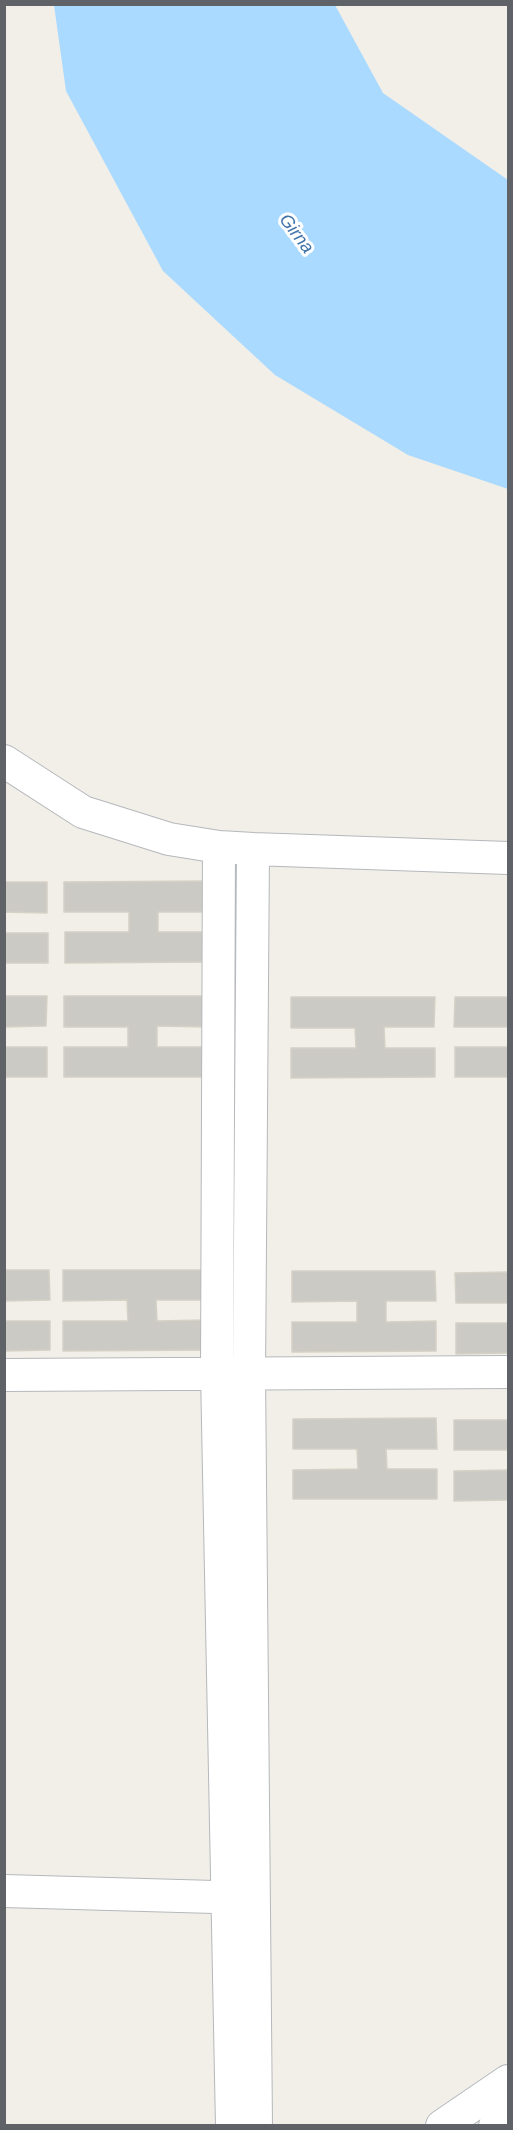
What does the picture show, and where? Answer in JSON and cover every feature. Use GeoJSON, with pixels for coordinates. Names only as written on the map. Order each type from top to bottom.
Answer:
{"type":"FeatureCollection","features":[{"type":"Feature","properties":{"kind":"street"},"geometry":{"type":"LineString","coordinates":[[4,761],[83,812],[169,839],[219,847],[253,849],[508,858]]}},
{"type":"Feature","properties":{"kind":"street"},"geometry":{"type":"LineString","coordinates":[[219,847],[217,1372],[241,1897],[256,2126]]}},
{"type":"Feature","properties":{"kind":"street"},"geometry":{"type":"LineString","coordinates":[[232,2126],[241,1897],[249,1374],[253,849]]}},
{"type":"Feature","properties":{"kind":"street"},"geometry":{"type":"LineString","coordinates":[[4,1375],[508,1372]]}},
{"type":"Feature","properties":{"kind":"street"},"geometry":{"type":"LineString","coordinates":[[4,1892],[241,1897]]}},
{"type":"Feature","properties":{"kind":"street"},"geometry":{"type":"LineString","coordinates":[[442,2126],[508,2081]]}},
{"type":"Feature","properties":{"kind":"street"},"geometry":{"type":"LineString","coordinates":[[495,2126],[508,2117]]}},
{"type":"Feature","properties":{"kind":"water","name":"Girna"},"geometry":{"type":"Polygon","coordinates":[[[54,5],[335,5],[383,93],[508,180],[508,489],[408,455],[275,375],[163,271],[66,91],[54,5]]]}},
{"type":"Feature","properties":{"kind":"building"},"geometry":{"type":"Polygon","coordinates":[[[208,881],[208,912],[158,912],[158,932],[208,932],[208,962],[65,963],[65,932],[129,932],[129,912],[64,912],[64,882],[208,881]]]}},
{"type":"Feature","properties":{"kind":"building"},"geometry":{"type":"Polygon","coordinates":[[[4,882],[47,882],[47,913],[4,912],[4,882]]]}},
{"type":"Feature","properties":{"kind":"building"},"geometry":{"type":"Polygon","coordinates":[[[4,933],[48,933],[48,963],[4,963],[4,933]]]}},
{"type":"Feature","properties":{"kind":"building"},"geometry":{"type":"Polygon","coordinates":[[[4,996],[47,996],[46,1026],[4,1027],[4,996]]]}},
{"type":"Feature","properties":{"kind":"building"},"geometry":{"type":"Polygon","coordinates":[[[64,996],[207,996],[207,1027],[157,1026],[157,1047],[207,1047],[207,1077],[64,1077],[64,1047],[128,1047],[128,1027],[64,1027],[64,996]]]}},
{"type":"Feature","properties":{"kind":"building"},"geometry":{"type":"Polygon","coordinates":[[[291,997],[435,997],[434,1027],[384,1027],[385,1048],[435,1048],[435,1077],[291,1078],[291,1048],[356,1048],[355,1028],[291,1028],[291,997]]]}},
{"type":"Feature","properties":{"kind":"building"},"geometry":{"type":"Polygon","coordinates":[[[455,997],[508,997],[508,1027],[454,1027],[455,997]]]}},
{"type":"Feature","properties":{"kind":"building"},"geometry":{"type":"Polygon","coordinates":[[[4,1047],[47,1047],[47,1077],[4,1077],[4,1047]]]}},
{"type":"Feature","properties":{"kind":"building"},"geometry":{"type":"Polygon","coordinates":[[[455,1047],[508,1047],[508,1077],[455,1077],[455,1047]]]}},
{"type":"Feature","properties":{"kind":"building"},"geometry":{"type":"Polygon","coordinates":[[[4,1270],[49,1270],[50,1300],[4,1301],[4,1270]]]}},
{"type":"Feature","properties":{"kind":"building"},"geometry":{"type":"Polygon","coordinates":[[[63,1270],[206,1270],[207,1300],[156,1300],[157,1321],[207,1320],[207,1350],[63,1351],[63,1321],[128,1321],[127,1300],[63,1301],[63,1270]]]}},
{"type":"Feature","properties":{"kind":"building"},"geometry":{"type":"Polygon","coordinates":[[[292,1271],[435,1271],[436,1301],[386,1301],[386,1322],[436,1321],[436,1351],[292,1352],[292,1322],[357,1322],[357,1301],[292,1302],[292,1271]]]}},
{"type":"Feature","properties":{"kind":"building"},"geometry":{"type":"Polygon","coordinates":[[[508,1272],[508,1303],[456,1303],[455,1273],[508,1272]]]}},
{"type":"Feature","properties":{"kind":"building"},"geometry":{"type":"Polygon","coordinates":[[[4,1321],[50,1321],[50,1350],[4,1351],[4,1321]]]}},
{"type":"Feature","properties":{"kind":"building"},"geometry":{"type":"Polygon","coordinates":[[[456,1323],[508,1323],[508,1353],[456,1354],[456,1323]]]}},
{"type":"Feature","properties":{"kind":"building"},"geometry":{"type":"Polygon","coordinates":[[[436,1418],[437,1449],[386,1449],[387,1469],[437,1469],[437,1499],[293,1499],[293,1470],[358,1469],[357,1449],[293,1449],[293,1419],[436,1418]]]}},
{"type":"Feature","properties":{"kind":"building"},"geometry":{"type":"Polygon","coordinates":[[[454,1420],[508,1420],[508,1450],[454,1450],[454,1420]]]}},
{"type":"Feature","properties":{"kind":"building"},"geometry":{"type":"Polygon","coordinates":[[[508,1470],[508,1500],[454,1501],[454,1471],[508,1470]]]}}]}
